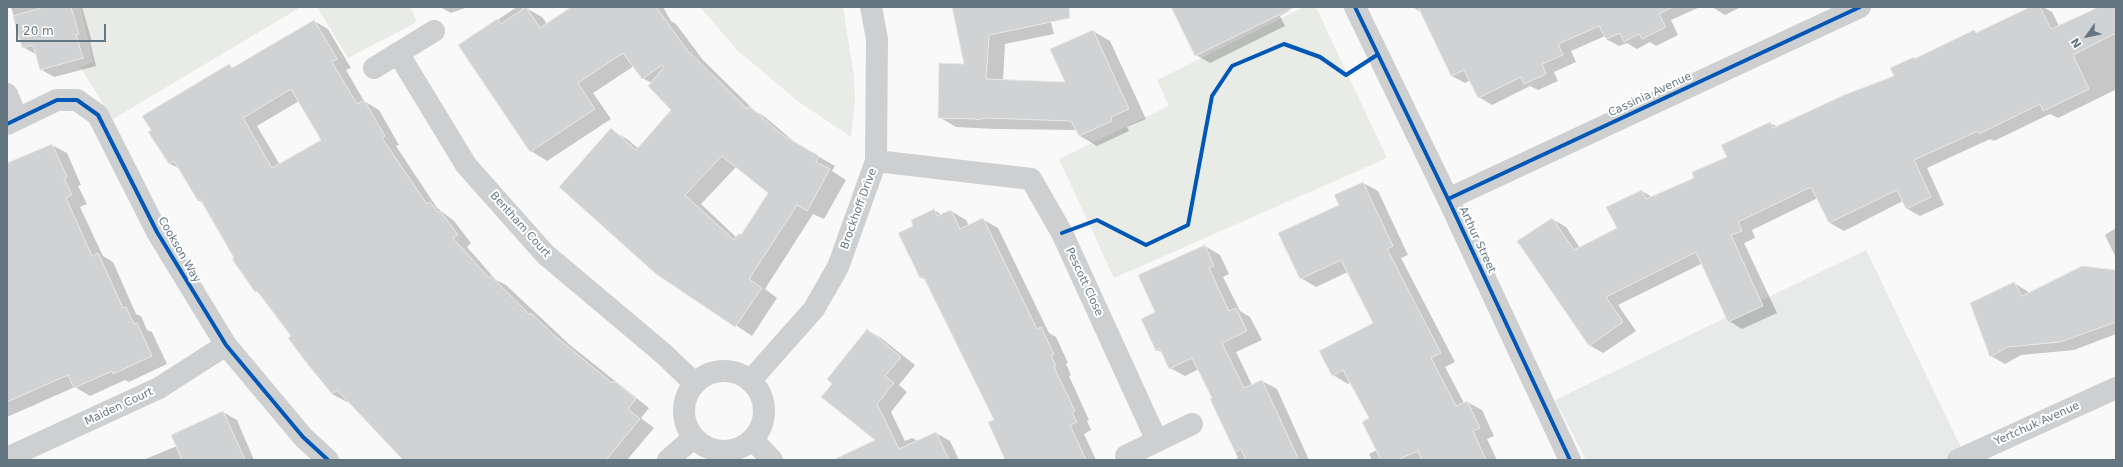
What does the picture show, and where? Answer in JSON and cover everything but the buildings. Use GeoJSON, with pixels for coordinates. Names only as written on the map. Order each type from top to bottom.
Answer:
{"type":"FeatureCollection","features":[{"type":"Feature","properties":{"kind":"street","name":"Brockhoff Drive"},"geometry":{"type":"LineString","coordinates":[[750,381],[814,308],[838,267],[876,161],[877,39],[871,7]]}},
{"type":"Feature","properties":{"kind":"street","name":"Arthur Street"},"geometry":{"type":"LineString","coordinates":[[1355,7],[1448,199],[1570,460]]}},
{"type":"Feature","properties":{"kind":"street","name":"Cassinia Avenue"},"geometry":{"type":"LineString","coordinates":[[1448,199],[1860,7]]}},
{"type":"Feature","properties":{"kind":"street"},"geometry":{"type":"LineString","coordinates":[[374,68],[434,31]]}},
{"type":"Feature","properties":{"kind":"street","name":"Bentham Court"},"geometry":{"type":"LineString","coordinates":[[398,53],[466,165],[545,254],[665,355],[694,384]]}},
{"type":"Feature","properties":{"kind":"street"},"geometry":{"type":"LineString","coordinates":[[7,94],[12,121]]}},
{"type":"Feature","properties":{"kind":"street","name":"Cookson Way"},"geometry":{"type":"LineString","coordinates":[[12,121],[57,100],[77,100],[98,115],[157,232],[226,345],[303,436],[328,460]]}},
{"type":"Feature","properties":{"kind":"street","name":"Pescott Close"},"geometry":{"type":"LineString","coordinates":[[876,161],[1031,179],[1062,233],[1157,441]]}},
{"type":"Feature","properties":{"kind":"street","name":"Maiden Court"},"geometry":{"type":"LineString","coordinates":[[7,458],[159,388],[226,345]]}},
{"type":"Feature","properties":{"kind":"street"},"geometry":{"type":"LineString","coordinates":[[722,371],[737,373],[750,381],[760,394],[764,410],[761,426],[752,440],[739,449],[722,452],[706,448],[693,438],[686,425],[683,410],[686,396],[694,384],[707,374],[722,371]]}},
{"type":"Feature","properties":{"kind":"street","name":"Yertchuk Avenue"},"geometry":{"type":"LineString","coordinates":[[1958,460],[2116,388]]}},
{"type":"Feature","properties":{"kind":"street"},"geometry":{"type":"LineString","coordinates":[[1126,456],[1192,424]]}},
{"type":"Feature","properties":{"kind":"street"},"geometry":{"type":"LineString","coordinates":[[668,460],[693,438]]}},
{"type":"Feature","properties":{"kind":"street"},"geometry":{"type":"LineString","coordinates":[[752,440],[772,460]]}},
{"type":"Feature","properties":{"kind":"shaded area"},"geometry":{"type":"Polygon","coordinates":[[[81,7],[301,7],[113,119],[80,67],[93,62],[81,7]]]}},
{"type":"Feature","properties":{"kind":"shaded area"},"geometry":{"type":"Polygon","coordinates":[[[317,7],[410,7],[417,22],[348,58],[317,7]]]}},
{"type":"Feature","properties":{"kind":"shaded area"},"geometry":{"type":"Polygon","coordinates":[[[700,7],[843,7],[854,76],[855,102],[851,137],[799,102],[738,51],[700,7]]]}},
{"type":"Feature","properties":{"kind":"shaded area"},"geometry":{"type":"Polygon","coordinates":[[[1304,7],[1316,7],[1387,158],[1114,278],[1059,159],[1169,106],[1157,80],[1304,7]]]}},
{"type":"Feature","properties":{"kind":"shaded area"},"geometry":{"type":"Polygon","coordinates":[[[1866,250],[1967,460],[1586,460],[1555,400],[1866,250]]]}},
{"type":"Feature","properties":{"kind":"cycle path"},"geometry":{"type":"LineString","coordinates":[[1355,7],[1448,199],[1570,460]]}},
{"type":"Feature","properties":{"kind":"cycle path"},"geometry":{"type":"LineString","coordinates":[[1448,199],[1860,7]]}},
{"type":"Feature","properties":{"kind":"cycle path"},"geometry":{"type":"LineString","coordinates":[[1062,233],[1097,220],[1146,245],[1188,225],[1212,96],[1232,66],[1284,44],[1320,57],[1346,75],[1377,55]]}},
{"type":"Feature","properties":{"kind":"cycle path"},"geometry":{"type":"LineString","coordinates":[[7,124],[57,100],[77,100],[98,115],[157,232],[226,345],[303,437],[328,460]]}}]}
